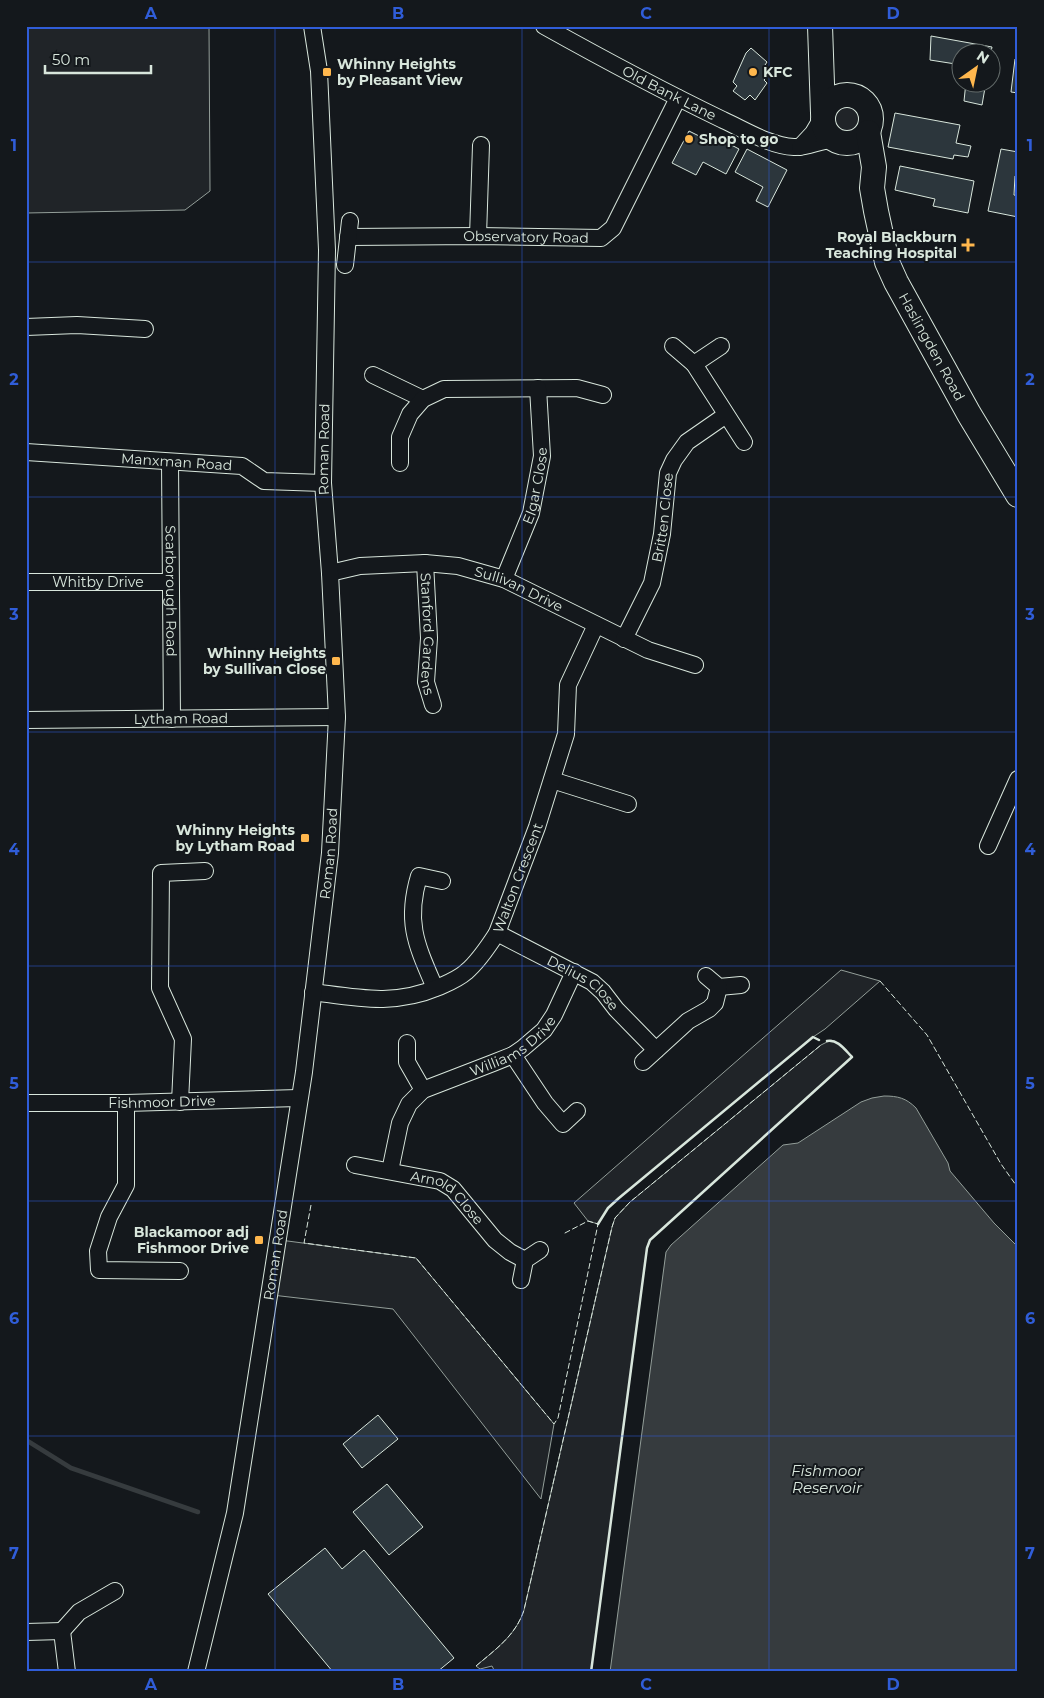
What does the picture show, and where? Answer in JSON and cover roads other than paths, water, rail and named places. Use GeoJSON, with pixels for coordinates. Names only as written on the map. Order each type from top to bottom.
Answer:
{"type":"FeatureCollection","features":[{"type":"Feature","properties":{"kind":"highway"},"geometry":{"type":"LineString","coordinates":[[820,26],[823,114],[824,128],[829,135],[838,141],[857,141],[868,132],[872,118],[870,110],[861,98],[845,87],[821,55]]}},
{"type":"Feature","properties":{"kind":"highway"},"geometry":{"type":"LineString","coordinates":[[823,114],[826,105],[833,99],[840,95],[854,95]]}},
{"type":"Feature","properties":{"kind":"highway","name":"Haslingden Road"},"geometry":{"type":"LineString","coordinates":[[868,132],[874,167],[872,188],[887,262],[896,282],[969,414],[1018,495]]}},
{"type":"Feature","properties":{"kind":"highway","name":"Haslingden Road"},"geometry":{"type":"LineString","coordinates":[[838,141],[852,154],[872,188]]}},
{"type":"Feature","properties":{"kind":"street","name":"Roman Road"},"geometry":{"type":"LineString","coordinates":[[196,1672],[235,1512],[298,1098],[304,1072],[330,853],[337,716],[330,573],[323,483],[327,250],[319,71],[312,26]]}},
{"type":"Feature","properties":{"kind":"street","name":"Old Bank Lane"},"geometry":{"type":"LineString","coordinates":[[544,26],[678,98],[774,143],[795,148],[812,145],[824,140],[838,141]]}},
{"type":"Feature","properties":{"kind":"street","name":"Observatory Road"},"geometry":{"type":"LineString","coordinates":[[345,265],[349,229],[478,236],[602,238],[613,228],[678,98]]}},
{"type":"Feature","properties":{"kind":"street"},"geometry":{"type":"LineString","coordinates":[[800,147],[813,133],[823,114]]}},
{"type":"Feature","properties":{"kind":"street"},"geometry":{"type":"LineString","coordinates":[[478,236],[481,145]]}},
{"type":"Feature","properties":{"kind":"street"},"geometry":{"type":"LineString","coordinates":[[26,327],[77,325],[145,329]]}},
{"type":"Feature","properties":{"kind":"street"},"geometry":{"type":"LineString","coordinates":[[674,346],[694,364],[744,442]]}},
{"type":"Feature","properties":{"kind":"street"},"geometry":{"type":"LineString","coordinates":[[694,364],[721,346]]}},
{"type":"Feature","properties":{"kind":"street"},"geometry":{"type":"LineString","coordinates":[[373,375],[423,399]]}},
{"type":"Feature","properties":{"kind":"street","name":"Elgar Close"},"geometry":{"type":"LineString","coordinates":[[504,578],[531,513],[542,456],[538,388]]}},
{"type":"Feature","properties":{"kind":"street"},"geometry":{"type":"LineString","coordinates":[[400,463],[400,437],[410,414],[423,399],[444,389],[577,388],[603,395]]}},
{"type":"Feature","properties":{"kind":"street","name":"Britten Close"},"geometry":{"type":"LineString","coordinates":[[624,639],[652,583],[662,534],[668,473],[677,455],[688,442],[726,415]]}},
{"type":"Feature","properties":{"kind":"street","name":"Manxman Road"},"geometry":{"type":"LineString","coordinates":[[26,452],[242,466],[264,481],[323,483]]}},
{"type":"Feature","properties":{"kind":"street","name":"Scarborough Road"},"geometry":{"type":"LineString","coordinates":[[170,462],[172,718]]}},
{"type":"Feature","properties":{"kind":"street","name":"Sullivan Drive"},"geometry":{"type":"LineString","coordinates":[[330,573],[360,566],[425,562],[458,566],[504,578],[648,650],[696,665]]}},
{"type":"Feature","properties":{"kind":"street","name":"Stanford Gardens"},"geometry":{"type":"LineString","coordinates":[[425,562],[429,638],[426,682],[433,705]]}},
{"type":"Feature","properties":{"kind":"street","name":"Whitby Drive"},"geometry":{"type":"LineString","coordinates":[[26,582],[170,582]]}},
{"type":"Feature","properties":{"kind":"street","name":"Walton Crescent"},"geometry":{"type":"LineString","coordinates":[[313,992],[381,1000],[400,999],[435,988],[465,973],[487,948],[497,933],[552,780],[566,734],[568,685],[596,625]]}},
{"type":"Feature","properties":{"kind":"street","name":"Lytham Road"},"geometry":{"type":"LineString","coordinates":[[26,720],[337,716]]}},
{"type":"Feature","properties":{"kind":"street"},"geometry":{"type":"LineString","coordinates":[[988,846],[1018,779]]}},
{"type":"Feature","properties":{"kind":"street"},"geometry":{"type":"LineString","coordinates":[[552,780],[628,804]]}},
{"type":"Feature","properties":{"kind":"street"},"geometry":{"type":"LineString","coordinates":[[180,1102],[183,1039],[160,988],[161,873],[205,871]]}},
{"type":"Feature","properties":{"kind":"street"},"geometry":{"type":"LineString","coordinates":[[435,988],[414,935],[413,903],[419,876],[442,881]]}},
{"type":"Feature","properties":{"kind":"street","name":"Delius Close"},"geometry":{"type":"LineString","coordinates":[[497,933],[592,982],[656,1050]]}},
{"type":"Feature","properties":{"kind":"street","name":"Williams Drive"},"geometry":{"type":"LineString","coordinates":[[390,1170],[397,1133],[403,1114],[409,1104],[423,1090],[513,1055],[544,1030],[554,1015],[574,972]]}},
{"type":"Feature","properties":{"kind":"street"},"geometry":{"type":"LineString","coordinates":[[643,1062],[688,1021],[715,1003],[712,982],[741,985]]}},
{"type":"Feature","properties":{"kind":"street"},"geometry":{"type":"LineString","coordinates":[[407,1043],[407,1062],[423,1090]]}},
{"type":"Feature","properties":{"kind":"street"},"geometry":{"type":"LineString","coordinates":[[513,1055],[545,1103],[563,1124],[577,1111]]}},
{"type":"Feature","properties":{"kind":"street","name":"Fishmoor Drive"},"geometry":{"type":"LineString","coordinates":[[26,1103],[126,1103],[298,1098]]}},
{"type":"Feature","properties":{"kind":"street"},"geometry":{"type":"LineString","coordinates":[[126,1103],[126,1185],[109,1216],[98,1251],[99,1270],[180,1271]]}},
{"type":"Feature","properties":{"kind":"street","name":"Arnold Close"},"geometry":{"type":"LineString","coordinates":[[355,1165],[390,1170],[440,1181],[453,1189],[495,1240],[510,1252],[525,1260]]}},
{"type":"Feature","properties":{"kind":"street"},"geometry":{"type":"LineString","coordinates":[[521,1280],[525,1260],[540,1250]]}},
{"type":"Feature","properties":{"kind":"street"},"geometry":{"type":"LineString","coordinates":[[68,1672],[62,1632],[78,1612],[115,1591]]}},
{"type":"Feature","properties":{"kind":"street"},"geometry":{"type":"LineString","coordinates":[[26,1632],[62,1632]]}},
{"type":"Feature","properties":{"kind":"water","name":"Fishmoor Reservoir"},"geometry":{"type":"Polygon","coordinates":[[[884,1096],[901,1098],[916,1108],[948,1163],[950,1171],[994,1223],[1018,1247],[1018,1672],[610,1672],[666,1252],[671,1245],[783,1145],[798,1143],[861,1102],[884,1096]]]}},
{"type":"Feature","properties":{"kind":"waterway"},"geometry":{"type":"LineString","coordinates":[[26,1440],[71,1468],[198,1512]]}},
{"type":"Feature","properties":{"kind":"place","name":"Whinny Heights by Pleasant View"},"geometry":{"type":"Point","coordinates":[327,72]}},
{"type":"Feature","properties":{"kind":"place","name":"KFC"},"geometry":{"type":"Point","coordinates":[753,72]}},
{"type":"Feature","properties":{"kind":"place","name":"Shop to go"},"geometry":{"type":"Point","coordinates":[689,139]}},
{"type":"Feature","properties":{"kind":"place","name":"Royal Blackburn Teaching Hospital"},"geometry":{"type":"Point","coordinates":[968,245]}},
{"type":"Feature","properties":{"kind":"place","name":"Whinny Heights by Sullivan Close"},"geometry":{"type":"Point","coordinates":[336,661]}},
{"type":"Feature","properties":{"kind":"place","name":"Whinny Heights by Lytham Road"},"geometry":{"type":"Point","coordinates":[305,838]}},
{"type":"Feature","properties":{"kind":"place","name":"Blackamoor adj Fishmoor Drive"},"geometry":{"type":"Point","coordinates":[259,1240]}}]}
